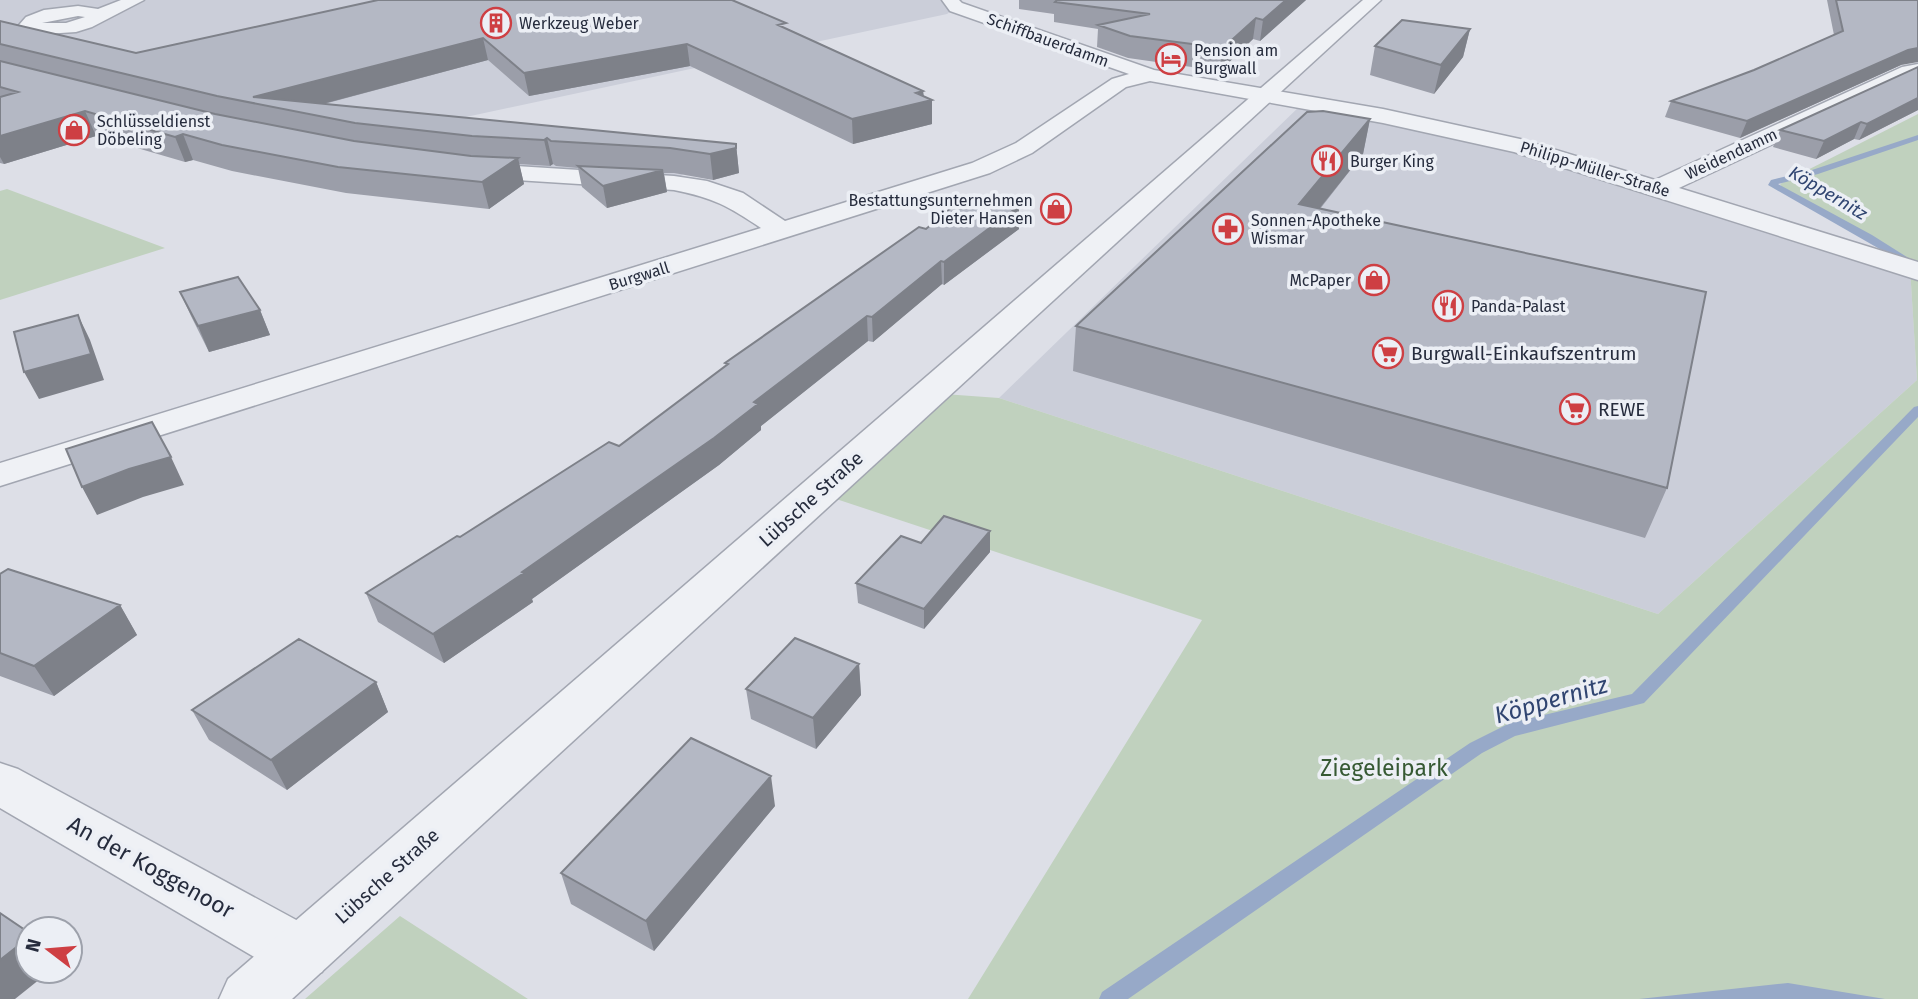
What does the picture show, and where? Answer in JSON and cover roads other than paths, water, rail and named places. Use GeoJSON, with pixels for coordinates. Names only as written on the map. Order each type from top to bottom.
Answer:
{"type":"FeatureCollection","features":[{"type":"Feature","properties":{"kind":"street"},"geometry":{"type":"LineString","coordinates":[[100,14],[136,0]]}},
{"type":"Feature","properties":{"kind":"street","name":"Schiffbauerdamm"},"geometry":{"type":"LineString","coordinates":[[950,0],[956,7],[1150,75]]}},
{"type":"Feature","properties":{"kind":"street","name":"Lübsche Straße"},"geometry":{"type":"LineString","coordinates":[[249,999],[1373,0]]}},
{"type":"Feature","properties":{"kind":"street","name":"Weidendamm"},"geometry":{"type":"LineString","coordinates":[[1658,188],[1909,71],[1918,70]]}},
{"type":"Feature","properties":{"kind":"street","name":"Burgwall"},"geometry":{"type":"LineString","coordinates":[[0,475],[981,168],[1024,148],[1119,83],[1150,75],[1265,96]]}},
{"type":"Feature","properties":{"kind":"street","name":"Philipp-Müller-Straße"},"geometry":{"type":"LineString","coordinates":[[1265,96],[1383,116],[1521,146],[1914,269]]}},
{"type":"Feature","properties":{"kind":"street"},"geometry":{"type":"LineString","coordinates":[[445,167],[674,184],[707,189],[734,198],[783,232]]}},
{"type":"Feature","properties":{"kind":"street","name":"An der Koggenoor"},"geometry":{"type":"LineString","coordinates":[[0,783],[301,953]]}},
{"type":"Feature","properties":{"kind":"water"},"geometry":{"type":"Polygon","coordinates":[[[1788,983],[1885,999],[1639,999],[1788,983]]]}},
{"type":"Feature","properties":{"kind":"waterway","name":"Köppernitz"},"geometry":{"type":"LineString","coordinates":[[1918,137],[1815,172],[1774,182],[1773,185],[1869,237],[1918,268]]}},
{"type":"Feature","properties":{"kind":"waterway","name":"Köppernitz"},"geometry":{"type":"LineString","coordinates":[[1110,999],[1476,748],[1510,730],[1638,699],[1918,410]]}},
{"type":"Feature","properties":{"kind":"place","name":"Werkzeug Weber"},"geometry":{"type":"Point","coordinates":[496,23]}},
{"type":"Feature","properties":{"kind":"place","name":"Pension am Burgwall"},"geometry":{"type":"Point","coordinates":[1171,59]}},
{"type":"Feature","properties":{"kind":"place","name":"Schlüsseldienst Döbeling"},"geometry":{"type":"Point","coordinates":[74,130]}},
{"type":"Feature","properties":{"kind":"place","name":"Burger King"},"geometry":{"type":"Point","coordinates":[1327,161]}},
{"type":"Feature","properties":{"kind":"place","name":"Bestattungsunternehmen Dieter Hansen"},"geometry":{"type":"Point","coordinates":[1056,209]}},
{"type":"Feature","properties":{"kind":"place","name":"Sonnen-Apotheke Wismar"},"geometry":{"type":"Point","coordinates":[1228,229]}},
{"type":"Feature","properties":{"kind":"place","name":"McPaper"},"geometry":{"type":"Point","coordinates":[1374,280]}},
{"type":"Feature","properties":{"kind":"place","name":"Panda-Palast"},"geometry":{"type":"Point","coordinates":[1448,306]}},
{"type":"Feature","properties":{"kind":"place","name":"Burgwall-Einkaufszentrum"},"geometry":{"type":"Point","coordinates":[1388,353]}},
{"type":"Feature","properties":{"kind":"place","name":"REWE"},"geometry":{"type":"Point","coordinates":[1575,409]}},
{"type":"Feature","properties":{"kind":"park label","name":"Ziegeleipark"},"geometry":{"type":"Point","coordinates":[1384,768]}}]}
